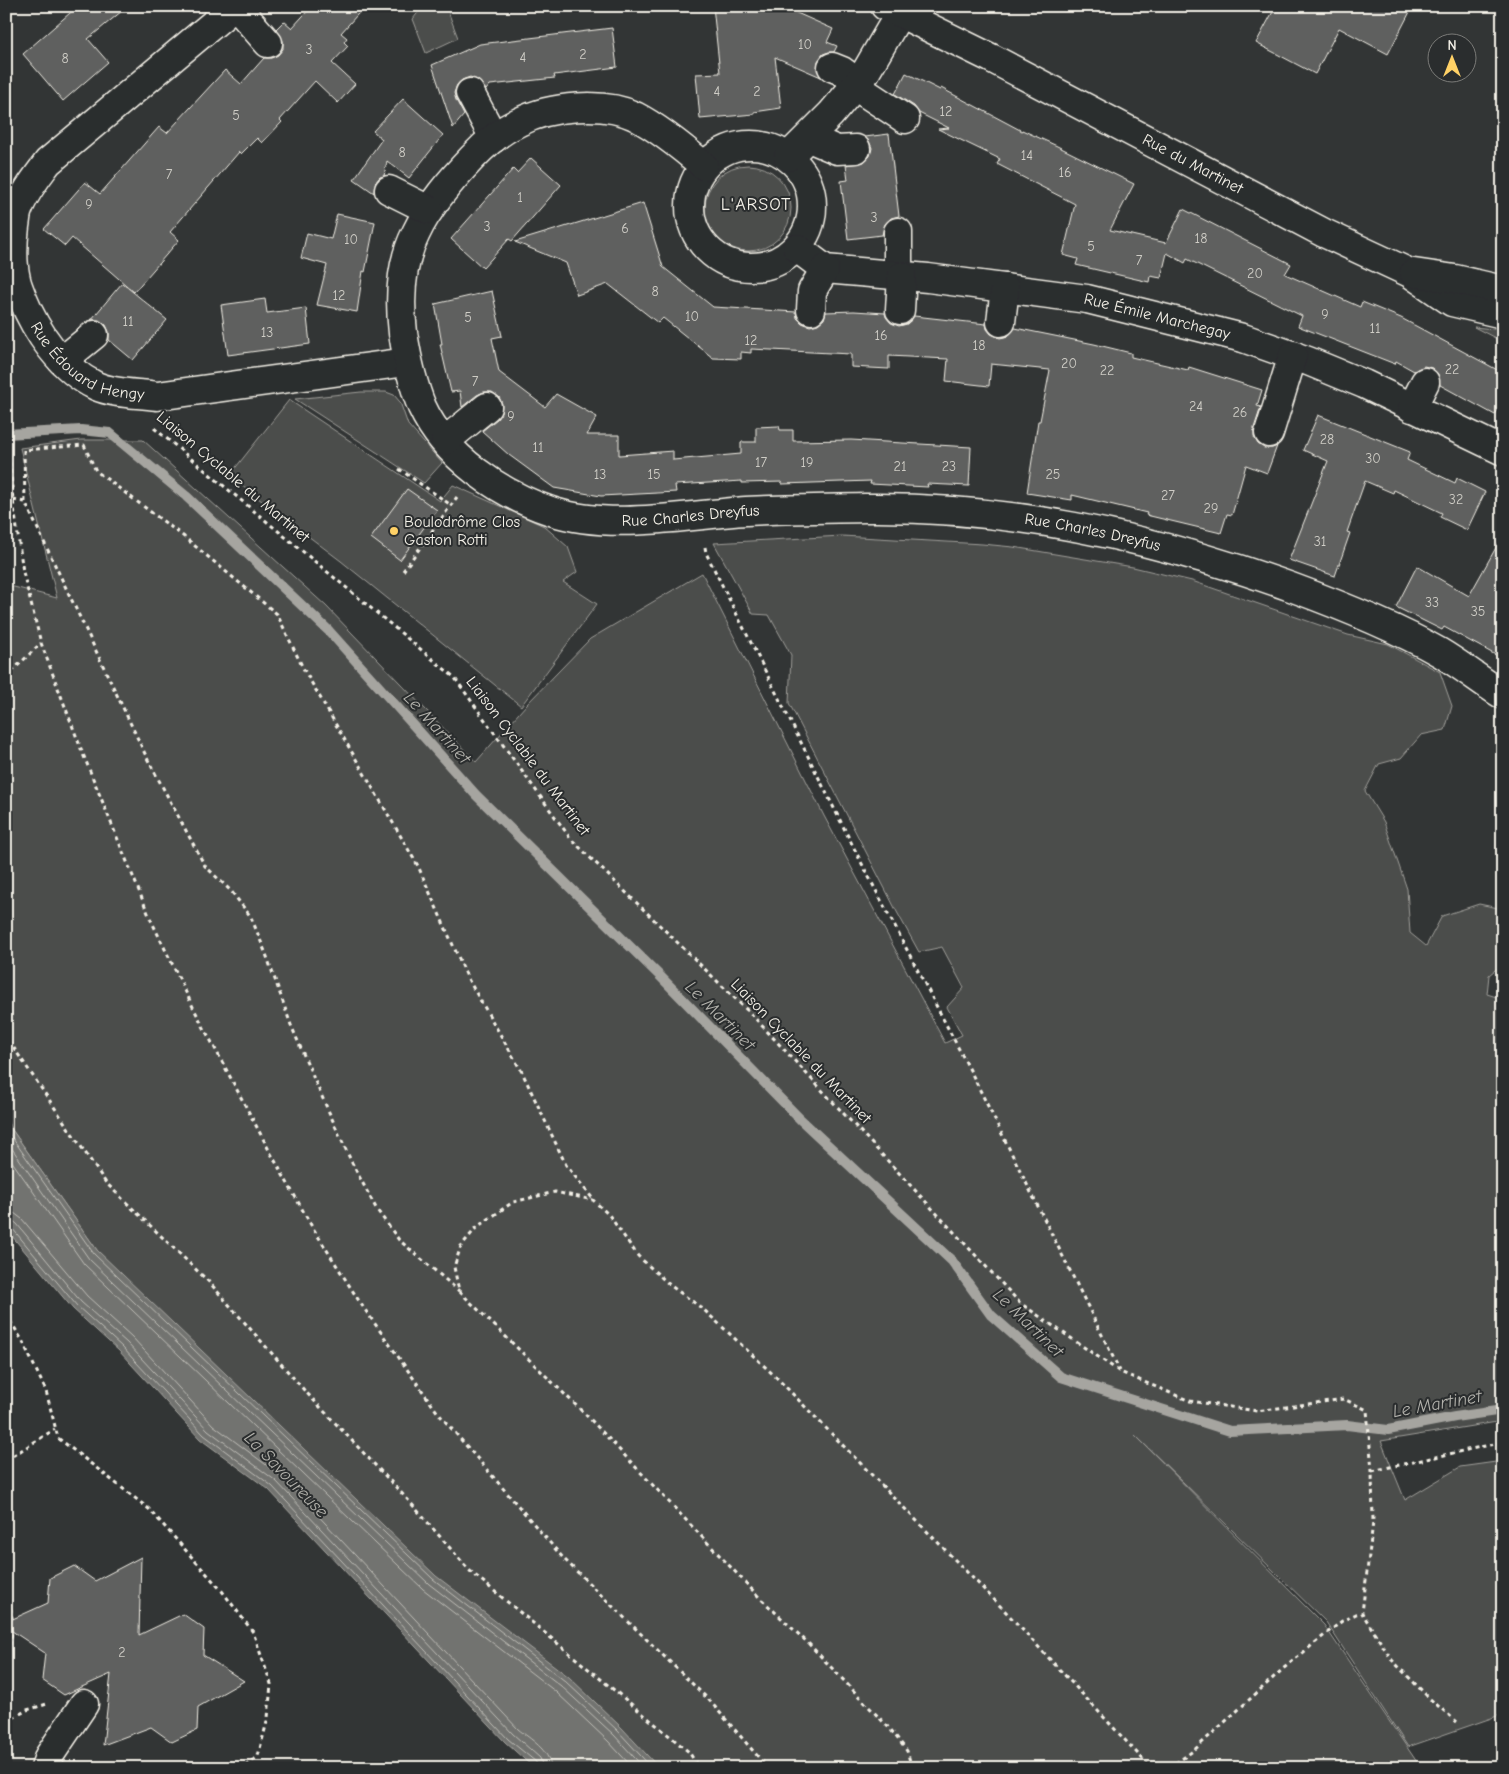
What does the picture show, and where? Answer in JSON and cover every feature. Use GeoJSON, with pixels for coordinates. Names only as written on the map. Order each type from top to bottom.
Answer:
{"type":"FeatureCollection","features":[{"type":"Feature","properties":{"kind":"street","name":"Rue Édouard Hengy"},"geometry":{"type":"LineString","coordinates":[[232,6],[48,162],[30,186],[18,211],[13,256],[16,279],[29,314],[44,339],[62,361],[81,377],[98,386],[120,392],[156,396],[407,362]]}},
{"type":"Feature","properties":{"kind":"street"},"geometry":{"type":"LineString","coordinates":[[236,6],[268,43]]}},
{"type":"Feature","properties":{"kind":"street"},"geometry":{"type":"LineString","coordinates":[[788,157],[809,138],[856,84],[872,61],[896,9]]}},
{"type":"Feature","properties":{"kind":"street","name":"Rue du Martinet"},"geometry":{"type":"LineString","coordinates":[[896,9],[1324,233],[1410,273],[1452,302],[1503,314]]}},
{"type":"Feature","properties":{"kind":"street"},"geometry":{"type":"LineString","coordinates":[[832,67],[842,72],[905,119]]}},
{"type":"Feature","properties":{"kind":"street"},"geometry":{"type":"LineString","coordinates":[[470,93],[494,138]]}},
{"type":"Feature","properties":{"kind":"street","name":"Rue Charles Dreyfus"},"geometry":{"type":"LineString","coordinates":[[704,166],[680,146],[634,116],[606,108],[580,107],[549,111],[520,121],[494,138],[474,155],[436,200],[416,232],[401,281],[402,318],[407,362],[424,410],[445,441],[477,473],[510,495],[552,512],[573,517],[625,521],[747,511],[916,508],[1043,521],[1109,533],[1262,577],[1327,600],[1439,652],[1503,695]]}},
{"type":"Feature","properties":{"kind":"street"},"geometry":{"type":"LineString","coordinates":[[809,138],[837,150],[856,149]]}},
{"type":"Feature","properties":{"kind":"street"},"geometry":{"type":"LineString","coordinates":[[753,145],[771,148],[788,157],[802,171],[810,190],[813,210],[808,230],[797,248],[780,261],[760,267],[739,267],[719,259],[703,245],[692,227],[689,205],[693,184],[704,166],[718,154],[735,147],[753,145]]}},
{"type":"Feature","properties":{"kind":"street"},"geometry":{"type":"LineString","coordinates":[[389,190],[429,210]]}},
{"type":"Feature","properties":{"kind":"street"},"geometry":{"type":"LineString","coordinates":[[898,232],[900,310]]}},
{"type":"Feature","properties":{"kind":"street","name":"Rue Émile Marchegay"},"geometry":{"type":"LineString","coordinates":[[797,248],[825,268],[1087,299],[1243,338],[1364,384],[1503,451]]}},
{"type":"Feature","properties":{"kind":"street"},"geometry":{"type":"LineString","coordinates":[[811,310],[812,291],[825,268]]}},
{"type":"Feature","properties":{"kind":"street"},"geometry":{"type":"LineString","coordinates":[[1410,273],[1455,279],[1503,290]]}},
{"type":"Feature","properties":{"kind":"street"},"geometry":{"type":"LineString","coordinates":[[1000,322],[1005,288]]}},
{"type":"Feature","properties":{"kind":"street"},"geometry":{"type":"LineString","coordinates":[[62,361],[94,334]]}},
{"type":"Feature","properties":{"kind":"street"},"geometry":{"type":"LineString","coordinates":[[1269,432],[1293,356]]}},
{"type":"Feature","properties":{"kind":"street"},"geometry":{"type":"LineString","coordinates":[[1412,408],[1425,382]]}},
{"type":"Feature","properties":{"kind":"street"},"geometry":{"type":"LineString","coordinates":[[445,441],[487,407]]}},
{"type":"Feature","properties":{"kind":"street"},"geometry":{"type":"LineString","coordinates":[[45,1768],[49,1756],[66,1728],[84,1704]]}},
{"type":"Feature","properties":{"kind":"path"},"geometry":{"type":"LineString","coordinates":[[6,423],[13,500],[23,572],[41,643],[83,754],[150,918],[186,992],[297,1200],[361,1304],[438,1413],[564,1559],[709,1700],[768,1768]]}},
{"type":"Feature","properties":{"kind":"path","name":"Liaison Cyclable du Martinet"},"geometry":{"type":"LineString","coordinates":[[152,426],[454,677],[571,839],[751,1014],[1020,1303],[1120,1372],[1190,1401],[1258,1411],[1344,1399],[1367,1410],[1372,1471]]}},
{"type":"Feature","properties":{"kind":"path"},"geometry":{"type":"LineString","coordinates":[[912,1768],[907,1751],[808,1643],[760,1598],[591,1420],[459,1291],[399,1240],[373,1202],[352,1163],[298,1043],[251,917],[231,891],[205,866],[147,758],[25,502],[24,450],[84,445],[96,470],[182,536],[277,614],[303,668],[418,866],[468,978],[522,1072],[566,1165],[593,1200],[609,1215],[638,1256],[671,1286],[703,1309],[776,1377],[1006,1612],[1151,1768]]}},
{"type":"Feature","properties":{"kind":"path"},"geometry":{"type":"LineString","coordinates":[[399,469],[451,505]]}},
{"type":"Feature","properties":{"kind":"path"},"geometry":{"type":"LineString","coordinates":[[403,571],[461,492]]}},
{"type":"Feature","properties":{"kind":"path"},"geometry":{"type":"LineString","coordinates":[[13,500],[25,502]]}},
{"type":"Feature","properties":{"kind":"path"},"geometry":{"type":"LineString","coordinates":[[700,515],[706,553],[860,860],[972,1074],[1120,1372]]}},
{"type":"Feature","properties":{"kind":"path"},"geometry":{"type":"LineString","coordinates":[[6,677],[41,643]]}},
{"type":"Feature","properties":{"kind":"path"},"geometry":{"type":"LineString","coordinates":[[6,1032],[8,1041],[106,1183],[210,1283],[304,1390],[409,1501],[470,1571],[689,1752],[699,1768]]}},
{"type":"Feature","properties":{"kind":"path"},"geometry":{"type":"LineString","coordinates":[[459,1291],[454,1268],[461,1246],[477,1227],[513,1202],[555,1192],[593,1200]]}},
{"type":"Feature","properties":{"kind":"path"},"geometry":{"type":"LineString","coordinates":[[6,1314],[22,1340],[46,1391],[58,1438],[149,1509],[222,1590],[253,1632],[271,1684],[268,1718],[258,1756],[244,1768]]}},
{"type":"Feature","properties":{"kind":"path"},"geometry":{"type":"LineString","coordinates":[[6,1460],[55,1429]]}},
{"type":"Feature","properties":{"kind":"path"},"geometry":{"type":"LineString","coordinates":[[1457,1722],[1430,1699],[1392,1660],[1362,1612],[1373,1522],[1372,1471],[1503,1442]]}},
{"type":"Feature","properties":{"kind":"path"},"geometry":{"type":"LineString","coordinates":[[6,1576],[12,1619]]}},
{"type":"Feature","properties":{"kind":"path"},"geometry":{"type":"LineString","coordinates":[[1169,1768],[1193,1751],[1284,1668],[1342,1621],[1362,1612]]}},
{"type":"Feature","properties":{"kind":"path"},"geometry":{"type":"LineString","coordinates":[[6,1669],[12,1631]]}},
{"type":"Feature","properties":{"kind":"shaded area"},"geometry":{"type":"Polygon","coordinates":[[[423,6],[446,6],[458,38],[426,53],[413,19],[423,6]]]}},
{"type":"Feature","properties":{"kind":"shaded area"},"geometry":{"type":"Polygon","coordinates":[[[748,165],[764,168],[772,172],[784,184],[788,192],[791,208],[788,224],[784,232],[772,244],[764,248],[748,251],[732,248],[724,244],[712,232],[708,224],[705,208],[708,192],[712,184],[724,172],[732,168],[748,165]]]}},
{"type":"Feature","properties":{"kind":"shaded area"},"geometry":{"type":"Polygon","coordinates":[[[1474,327],[1503,330],[1503,342],[1474,327]]]}},
{"type":"Feature","properties":{"kind":"shaded area"},"geometry":{"type":"Polygon","coordinates":[[[361,392],[386,392],[394,395],[400,402],[408,425],[442,463],[424,483],[295,399],[361,392]]]}},
{"type":"Feature","properties":{"kind":"shaded area","name":"Boulodrôme Clos Gaston Rotti"},"geometry":{"type":"Polygon","coordinates":[[[289,400],[440,501],[453,485],[544,526],[568,547],[577,572],[563,582],[597,604],[521,706],[341,561],[229,476],[289,400]]]}},
{"type":"Feature","properties":{"kind":"shaded area"},"geometry":{"type":"Polygon","coordinates":[[[81,440],[143,440],[326,606],[476,762],[526,705],[590,639],[702,573],[824,816],[945,1043],[962,1035],[947,1007],[964,988],[942,947],[919,952],[789,703],[791,655],[769,615],[753,614],[714,543],[842,536],[982,544],[1013,547],[1133,567],[1192,581],[1348,635],[1388,644],[1440,672],[1452,706],[1445,730],[1421,735],[1401,758],[1379,764],[1365,791],[1384,822],[1407,889],[1410,933],[1426,946],[1442,916],[1479,904],[1503,909],[1503,966],[1500,966],[1489,975],[1487,994],[1503,999],[1503,1421],[1381,1441],[1405,1500],[1460,1467],[1503,1461],[1503,1714],[1408,1747],[1326,1622],[1135,1435],[1324,1625],[1421,1768],[623,1768],[135,1291],[97,1250],[10,1127],[6,1118],[6,585],[57,598],[20,448],[81,440]]]}},
{"type":"Feature","properties":{"kind":"water","name":"La Savoureuse"},"geometry":{"type":"Polygon","coordinates":[[[6,1117],[10,1127],[97,1250],[436,1576],[569,1677],[622,1728],[659,1768],[534,1768],[505,1742],[268,1489],[200,1439],[119,1351],[73,1309],[6,1229],[6,1117]]]}},
{"type":"Feature","properties":{"kind":"building"},"geometry":{"type":"Polygon","coordinates":[[[78,6],[128,6],[88,39],[108,62],[63,101],[23,54],[78,6]]]}},
{"type":"Feature","properties":{"kind":"building"},"geometry":{"type":"Polygon","coordinates":[[[312,6],[365,6],[341,33],[347,38],[344,42],[348,46],[332,63],[355,84],[338,103],[315,81],[280,120],[282,122],[262,143],[257,138],[241,154],[239,152],[170,232],[179,240],[134,292],[72,238],[65,246],[44,229],[85,182],[100,194],[159,127],[167,133],[225,70],[241,84],[264,58],[278,55],[283,49],[283,41],[276,29],[284,21],[292,28],[312,6]]]}},
{"type":"Feature","properties":{"kind":"building"},"geometry":{"type":"Polygon","coordinates":[[[713,6],[781,6],[833,29],[827,42],[837,46],[834,52],[823,54],[818,61],[817,70],[821,77],[775,57],[781,108],[754,112],[754,114],[700,119],[696,74],[720,73],[713,6]]]}},
{"type":"Feature","properties":{"kind":"building"},"geometry":{"type":"Polygon","coordinates":[[[1276,6],[1413,6],[1388,54],[1339,28],[1315,74],[1256,43],[1276,6]]]}},
{"type":"Feature","properties":{"kind":"building"},"geometry":{"type":"Polygon","coordinates":[[[612,28],[617,67],[554,75],[555,78],[490,85],[486,90],[478,80],[470,77],[462,80],[457,85],[454,93],[464,115],[453,128],[432,65],[480,44],[612,28]]]}},
{"type":"Feature","properties":{"kind":"building"},"geometry":{"type":"Polygon","coordinates":[[[906,73],[940,90],[941,88],[1022,131],[1134,184],[1110,230],[1166,243],[1183,209],[1291,264],[1285,274],[1360,307],[1362,302],[1401,318],[1503,373],[1503,400],[1495,415],[1440,385],[1438,374],[1432,368],[1424,366],[1414,371],[1396,361],[1395,364],[1298,326],[1302,316],[1187,259],[1185,263],[1167,253],[1161,278],[1150,276],[1149,282],[1076,265],[1078,259],[1063,255],[1075,204],[997,164],[1000,159],[938,129],[949,128],[919,113],[914,106],[895,94],[906,73]]]}},
{"type":"Feature","properties":{"kind":"building"},"geometry":{"type":"Polygon","coordinates":[[[403,99],[443,135],[409,178],[387,161],[384,176],[380,177],[375,183],[374,193],[354,179],[382,139],[373,131],[403,99]]]}},
{"type":"Feature","properties":{"kind":"building"},"geometry":{"type":"Polygon","coordinates":[[[889,134],[899,216],[891,218],[885,224],[882,235],[848,239],[841,181],[848,180],[846,165],[864,162],[870,156],[872,148],[865,137],[889,134]]]}},
{"type":"Feature","properties":{"kind":"building"},"geometry":{"type":"Polygon","coordinates":[[[531,158],[561,185],[512,241],[509,239],[483,268],[451,239],[513,169],[517,173],[531,158]]]}},
{"type":"Feature","properties":{"kind":"building"},"geometry":{"type":"Polygon","coordinates":[[[643,203],[663,267],[713,307],[796,312],[797,318],[802,323],[810,326],[818,324],[824,319],[826,312],[854,311],[885,313],[891,323],[899,326],[907,324],[914,316],[986,324],[991,334],[1000,338],[1008,336],[1015,328],[1094,344],[1131,353],[1131,357],[1188,370],[1189,367],[1262,390],[1257,406],[1261,407],[1254,428],[1254,437],[1258,444],[1264,448],[1277,446],[1267,473],[1246,465],[1232,515],[1227,514],[1221,533],[1072,495],[1072,500],[1027,493],[1038,421],[1040,421],[1050,370],[991,364],[989,386],[946,381],[948,359],[889,356],[889,369],[851,367],[851,354],[751,349],[751,353],[741,352],[741,359],[713,358],[663,318],[658,323],[608,284],[577,295],[566,263],[515,242],[643,203]]]}},
{"type":"Feature","properties":{"kind":"building"},"geometry":{"type":"Polygon","coordinates":[[[337,214],[375,222],[365,272],[363,271],[357,312],[317,305],[327,265],[301,258],[307,233],[331,239],[337,214]]]}},
{"type":"Feature","properties":{"kind":"building"},"geometry":{"type":"Polygon","coordinates":[[[122,283],[167,320],[133,360],[109,340],[109,332],[106,325],[99,320],[91,320],[122,283]]]}},
{"type":"Feature","properties":{"kind":"building"},"geometry":{"type":"Polygon","coordinates":[[[492,291],[502,336],[492,338],[499,372],[545,407],[556,394],[597,417],[587,435],[619,435],[619,455],[673,451],[673,460],[741,454],[741,442],[756,442],[756,427],[779,426],[780,430],[793,430],[793,441],[851,440],[971,447],[969,486],[927,484],[928,487],[870,484],[871,481],[782,484],[782,482],[742,483],[742,481],[675,485],[676,492],[601,496],[554,488],[509,455],[482,431],[497,419],[501,413],[502,404],[499,397],[492,392],[484,392],[462,407],[460,391],[451,392],[440,344],[442,344],[435,304],[492,291]]]}},
{"type":"Feature","properties":{"kind":"building"},"geometry":{"type":"Polygon","coordinates":[[[265,299],[267,313],[306,308],[310,344],[228,355],[221,305],[265,299]]]}},
{"type":"Feature","properties":{"kind":"building"},"geometry":{"type":"Polygon","coordinates":[[[1318,415],[1410,452],[1407,460],[1455,483],[1457,478],[1485,492],[1467,530],[1440,517],[1442,513],[1394,490],[1393,493],[1365,481],[1347,532],[1350,533],[1335,576],[1289,560],[1328,461],[1303,450],[1318,415]]]}},
{"type":"Feature","properties":{"kind":"building"},"geometry":{"type":"Polygon","coordinates":[[[407,489],[437,510],[400,560],[371,538],[407,489]]]}},
{"type":"Feature","properties":{"kind":"building"},"geometry":{"type":"Polygon","coordinates":[[[1503,535],[1503,659],[1444,627],[1442,630],[1396,607],[1417,566],[1469,596],[1503,535]]]}},
{"type":"Feature","properties":{"kind":"building"},"geometry":{"type":"Polygon","coordinates":[[[141,1557],[139,1635],[183,1614],[204,1629],[203,1655],[244,1681],[198,1707],[197,1730],[172,1742],[151,1727],[103,1745],[111,1674],[64,1695],[42,1680],[45,1653],[6,1627],[6,1622],[48,1603],[50,1578],[74,1566],[95,1581],[141,1557]]]}},
{"type":"Feature","properties":{"kind":"waterway","name":"Le Martinet"},"geometry":{"type":"LineString","coordinates":[[6,434],[81,430],[110,433],[186,496],[329,631],[476,795],[661,977],[800,1119],[952,1261],[991,1315],[1061,1377],[1230,1431],[1347,1425],[1388,1430],[1503,1410]]}},
{"type":"Feature","properties":{"kind":"place","name":"Boulodrôme Clos Gaston Rotti"},"geometry":{"type":"Point","coordinates":[394,531]}},
{"type":"Feature","properties":{"kind":"district","name":"L'ARSOT"},"geometry":{"type":"Point","coordinates":[756,204]}}]}
